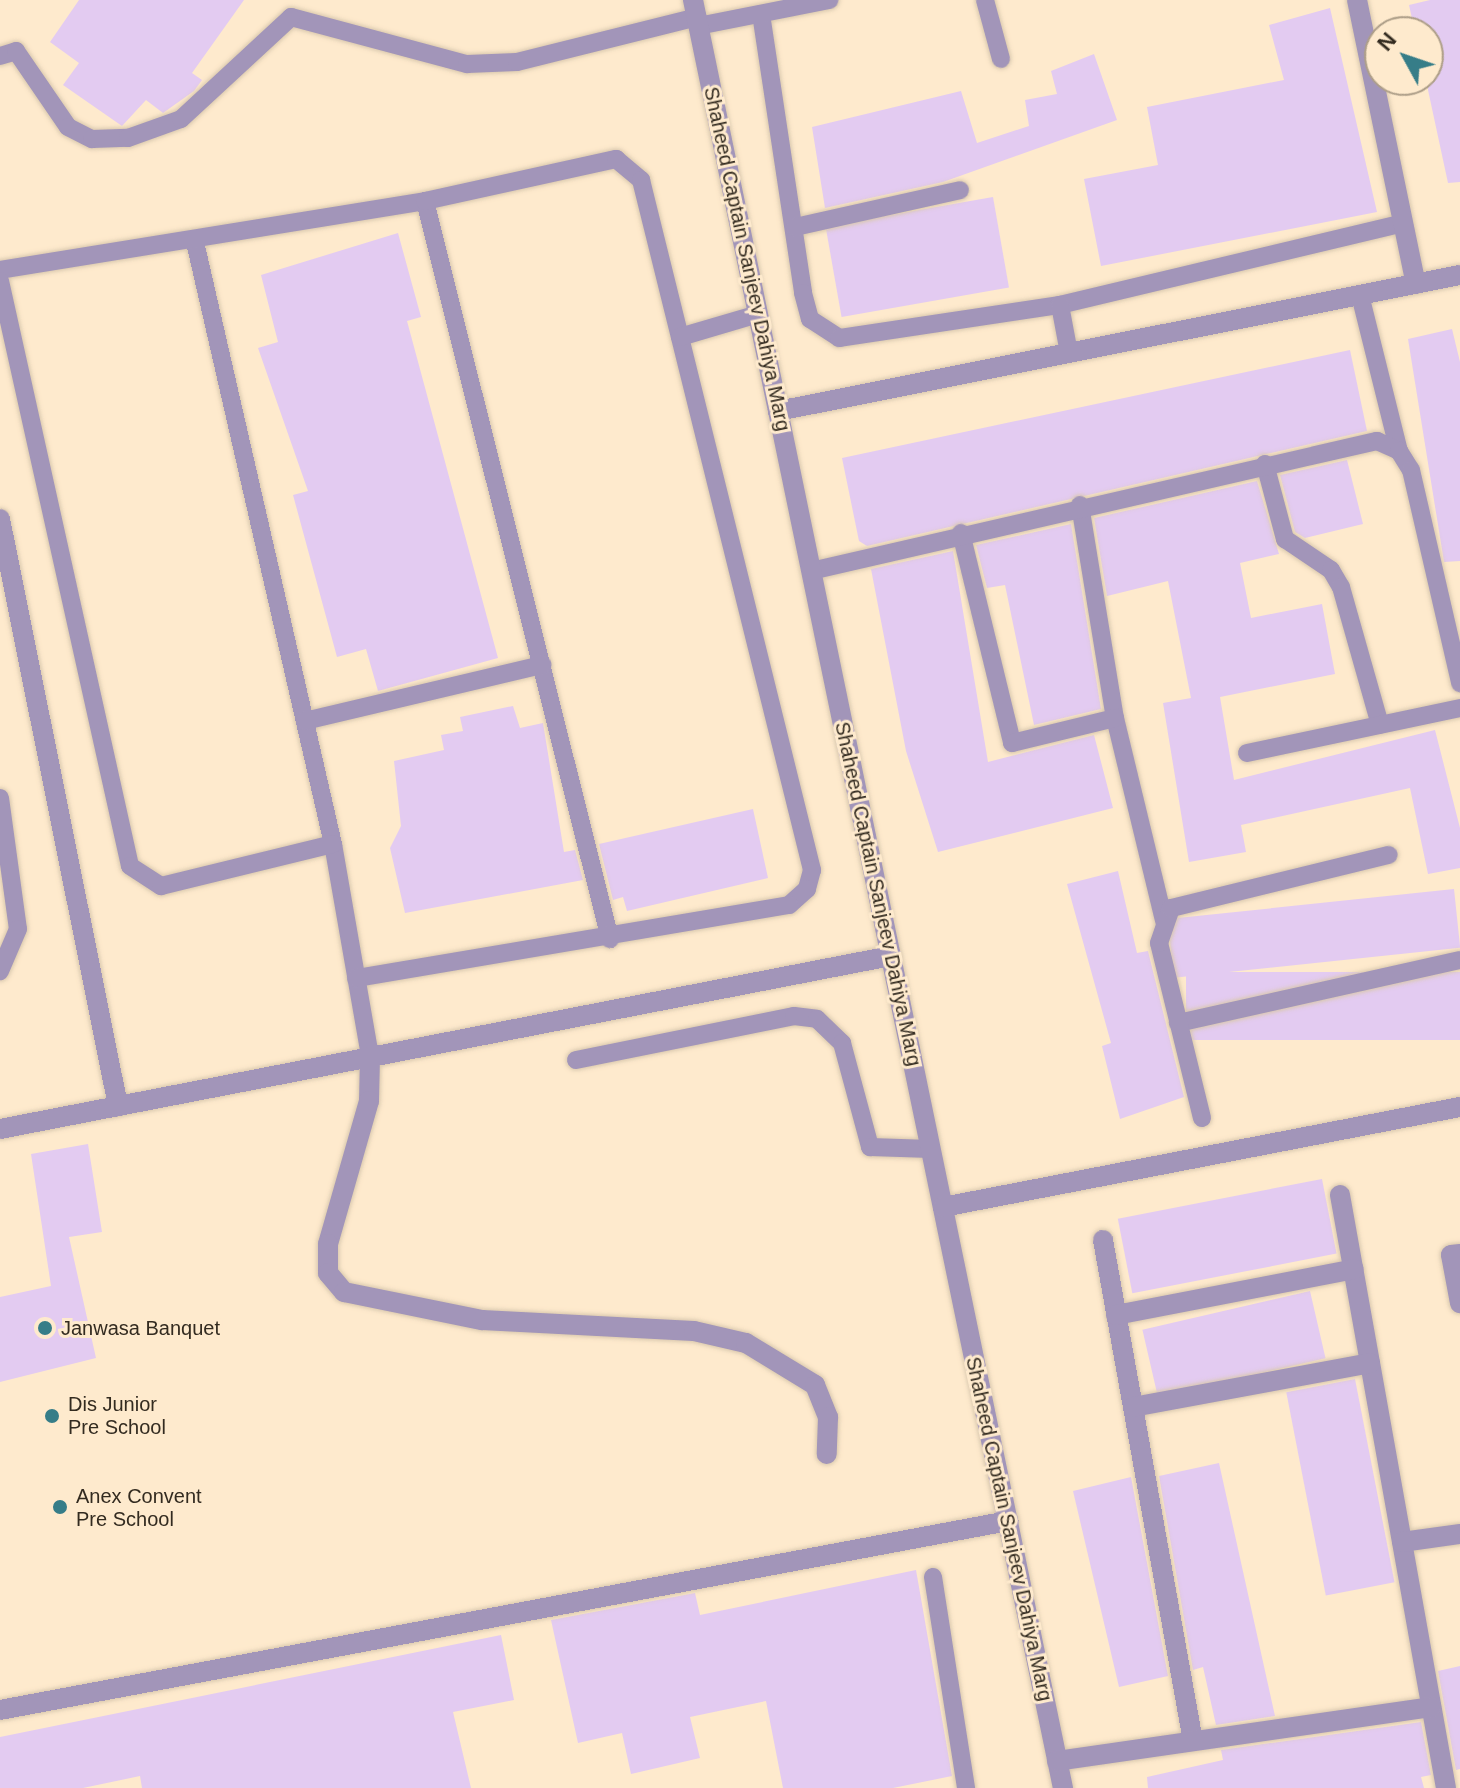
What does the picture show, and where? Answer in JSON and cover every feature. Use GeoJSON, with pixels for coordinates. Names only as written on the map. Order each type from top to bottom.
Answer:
{"type":"FeatureCollection","features":[{"type":"Feature","properties":{"kind":"street"},"geometry":{"type":"LineString","coordinates":[[1357,0],[1416,284]]}},
{"type":"Feature","properties":{"kind":"street","name":"Shaheed Captain Sanjeev Dahiya Marg"},"geometry":{"type":"LineString","coordinates":[[696,14],[1063,1788]]}},
{"type":"Feature","properties":{"kind":"street"},"geometry":{"type":"LineString","coordinates":[[778,411],[1460,275]]}},
{"type":"Feature","properties":{"kind":"street"},"geometry":{"type":"LineString","coordinates":[[0,519],[118,1106]]}},
{"type":"Feature","properties":{"kind":"street"},"geometry":{"type":"LineString","coordinates":[[0,1129],[891,956]]}},
{"type":"Feature","properties":{"kind":"street"},"geometry":{"type":"LineString","coordinates":[[370,1057],[369,1101],[328,1244],[328,1273],[344,1292],[482,1320],[694,1331],[746,1343],[815,1385],[828,1417],[827,1454]]}},
{"type":"Feature","properties":{"kind":"street"},"geometry":{"type":"LineString","coordinates":[[943,1207],[1460,1107]]}},
{"type":"Feature","properties":{"kind":"street"},"geometry":{"type":"LineString","coordinates":[[1340,1195],[1446,1788]]}},
{"type":"Feature","properties":{"kind":"street"},"geometry":{"type":"LineString","coordinates":[[1103,1240],[1193,1741]]}},
{"type":"Feature","properties":{"kind":"street"},"geometry":{"type":"LineString","coordinates":[[1460,1254],[1451,1255],[1460,1303]]}},
{"type":"Feature","properties":{"kind":"street"},"geometry":{"type":"LineString","coordinates":[[1116,1315],[1354,1269]]}},
{"type":"Feature","properties":{"kind":"street"},"geometry":{"type":"LineString","coordinates":[[1133,1407],[1370,1363]]}},
{"type":"Feature","properties":{"kind":"street"},"geometry":{"type":"LineString","coordinates":[[0,1710],[1008,1521]]}},
{"type":"Feature","properties":{"kind":"street"},"geometry":{"type":"LineString","coordinates":[[1402,1542],[1460,1534]]}},
{"type":"Feature","properties":{"kind":"street"},"geometry":{"type":"LineString","coordinates":[[1057,1761],[1431,1707]]}},
{"type":"Feature","properties":{"kind":"lane"},"geometry":{"type":"LineString","coordinates":[[0,56],[16,51],[68,127],[92,139],[128,138],[181,119],[289,8],[467,64],[517,62],[696,14],[761,14],[829,0]]}},
{"type":"Feature","properties":{"kind":"lane"},"geometry":{"type":"LineString","coordinates":[[985,0],[1001,59]]}},
{"type":"Feature","properties":{"kind":"lane"},"geometry":{"type":"LineString","coordinates":[[761,14],[810,319],[839,338],[1060,305],[1403,223]]}},
{"type":"Feature","properties":{"kind":"lane"},"geometry":{"type":"LineString","coordinates":[[0,270],[195,242],[425,201],[616,159],[632,166],[680,337],[812,870],[807,889],[789,905],[610,939],[356,978]]}},
{"type":"Feature","properties":{"kind":"lane"},"geometry":{"type":"LineString","coordinates":[[795,227],[960,190]]}},
{"type":"Feature","properties":{"kind":"lane"},"geometry":{"type":"LineString","coordinates":[[425,201],[610,939]]}},
{"type":"Feature","properties":{"kind":"lane"},"geometry":{"type":"LineString","coordinates":[[195,242],[333,844],[370,1057]]}},
{"type":"Feature","properties":{"kind":"lane"},"geometry":{"type":"LineString","coordinates":[[0,281],[130,866],[161,886],[333,844]]}},
{"type":"Feature","properties":{"kind":"lane"},"geometry":{"type":"LineString","coordinates":[[1360,295],[1399,451],[1411,470],[1460,683]]}},
{"type":"Feature","properties":{"kind":"lane"},"geometry":{"type":"LineString","coordinates":[[1060,305],[1069,353]]}},
{"type":"Feature","properties":{"kind":"lane"},"geometry":{"type":"LineString","coordinates":[[680,337],[758,314]]}},
{"type":"Feature","properties":{"kind":"lane"},"geometry":{"type":"LineString","coordinates":[[811,571],[1080,505],[1377,441],[1399,451]]}},
{"type":"Feature","properties":{"kind":"lane"},"geometry":{"type":"LineString","coordinates":[[1265,464],[1285,539],[1331,570],[1341,587],[1380,725]]}},
{"type":"Feature","properties":{"kind":"lane"},"geometry":{"type":"LineString","coordinates":[[1080,505],[1115,718],[1164,920],[1159,943],[1202,1118]]}},
{"type":"Feature","properties":{"kind":"lane"},"geometry":{"type":"LineString","coordinates":[[961,533],[1012,743],[1115,718]]}},
{"type":"Feature","properties":{"kind":"lane"},"geometry":{"type":"LineString","coordinates":[[305,721],[542,665]]}},
{"type":"Feature","properties":{"kind":"lane"},"geometry":{"type":"LineString","coordinates":[[1247,753],[1460,708]]}},
{"type":"Feature","properties":{"kind":"lane"},"geometry":{"type":"LineString","coordinates":[[0,798],[18,929],[0,971]]}},
{"type":"Feature","properties":{"kind":"lane"},"geometry":{"type":"LineString","coordinates":[[1164,920],[1190,898],[1389,855]]}},
{"type":"Feature","properties":{"kind":"lane"},"geometry":{"type":"LineString","coordinates":[[1178,1023],[1460,960]]}},
{"type":"Feature","properties":{"kind":"lane"},"geometry":{"type":"LineString","coordinates":[[576,1060],[794,1016],[817,1019],[842,1043],[870,1147],[931,1149]]}},
{"type":"Feature","properties":{"kind":"lane"},"geometry":{"type":"LineString","coordinates":[[933,1577],[966,1788]]}},
{"type":"Feature","properties":{"kind":"building"},"geometry":{"type":"Polygon","coordinates":[[[79,0],[244,0],[192,73],[202,80],[194,91],[163,113],[146,100],[122,126],[63,85],[79,63],[50,42],[79,0]]]}},
{"type":"Feature","properties":{"kind":"building"},"geometry":{"type":"Polygon","coordinates":[[[1430,0],[1460,0],[1460,182],[1448,183],[1429,96],[1444,96],[1444,16],[1411,16],[1409,5],[1430,0]]]}},
{"type":"Feature","properties":{"kind":"building"},"geometry":{"type":"Polygon","coordinates":[[[1330,8],[1377,212],[1101,266],[1084,179],[1158,165],[1147,107],[1284,80],[1269,25],[1330,8]]]}},
{"type":"Feature","properties":{"kind":"building"},"geometry":{"type":"Polygon","coordinates":[[[1094,54],[1117,120],[943,182],[825,208],[812,127],[961,91],[977,143],[1029,126],[1025,100],[1057,94],[1051,71],[1094,54]]]}},
{"type":"Feature","properties":{"kind":"building"},"geometry":{"type":"Polygon","coordinates":[[[993,197],[1009,288],[842,317],[826,227],[993,197]]]}},
{"type":"Feature","properties":{"kind":"building"},"geometry":{"type":"Polygon","coordinates":[[[398,233],[421,317],[407,321],[498,658],[378,691],[366,649],[337,657],[293,495],[308,491],[258,348],[278,342],[261,275],[398,233]]]}},
{"type":"Feature","properties":{"kind":"building"},"geometry":{"type":"Polygon","coordinates":[[[1452,329],[1460,362],[1460,561],[1444,562],[1408,339],[1452,329]]]}},
{"type":"Feature","properties":{"kind":"building"},"geometry":{"type":"Polygon","coordinates":[[[1350,350],[1367,431],[867,546],[859,541],[842,458],[1350,350]]]}},
{"type":"Feature","properties":{"kind":"building"},"geometry":{"type":"Polygon","coordinates":[[[1347,460],[1363,524],[1305,538],[1295,532],[1280,475],[1347,460]]]}},
{"type":"Feature","properties":{"kind":"building"},"geometry":{"type":"Polygon","coordinates":[[[1257,481],[1279,554],[1240,563],[1251,618],[1322,604],[1335,674],[1220,697],[1234,780],[1435,730],[1460,828],[1460,868],[1428,874],[1410,788],[1241,825],[1246,852],[1189,862],[1163,703],[1191,698],[1168,581],[1107,596],[1094,518],[1257,481]]]}},
{"type":"Feature","properties":{"kind":"building"},"geometry":{"type":"Polygon","coordinates":[[[1071,524],[1101,709],[1034,725],[1005,585],[987,588],[976,545],[1071,524]]]}},
{"type":"Feature","properties":{"kind":"building"},"geometry":{"type":"Polygon","coordinates":[[[953,551],[988,762],[1094,735],[1113,808],[938,852],[906,751],[871,569],[953,551]]]}},
{"type":"Feature","properties":{"kind":"building"},"geometry":{"type":"Polygon","coordinates":[[[513,706],[520,728],[543,723],[564,852],[575,850],[583,880],[405,913],[390,848],[401,826],[394,761],[444,750],[441,735],[463,731],[460,717],[513,706]]]}},
{"type":"Feature","properties":{"kind":"building"},"geometry":{"type":"Polygon","coordinates":[[[753,809],[768,878],[627,911],[623,897],[613,900],[599,844],[753,809]]]}},
{"type":"Feature","properties":{"kind":"building"},"geometry":{"type":"Polygon","coordinates":[[[1118,871],[1137,953],[1148,951],[1184,1097],[1120,1119],[1102,1046],[1111,1043],[1067,884],[1118,871]]]}},
{"type":"Feature","properties":{"kind":"building"},"geometry":{"type":"Polygon","coordinates":[[[1454,889],[1460,948],[1174,978],[1168,919],[1454,889]]]}},
{"type":"Feature","properties":{"kind":"building"},"geometry":{"type":"Polygon","coordinates":[[[1186,972],[1460,972],[1460,1040],[1186,1040],[1186,972]]]}},
{"type":"Feature","properties":{"kind":"building"},"geometry":{"type":"Polygon","coordinates":[[[88,1144],[102,1232],[69,1237],[96,1358],[0,1382],[0,1297],[51,1286],[31,1154],[88,1144]]]}},
{"type":"Feature","properties":{"kind":"building"},"geometry":{"type":"Polygon","coordinates":[[[1322,1179],[1337,1254],[1132,1293],[1118,1219],[1322,1179]]]}},
{"type":"Feature","properties":{"kind":"building"},"geometry":{"type":"Polygon","coordinates":[[[1310,1291],[1326,1358],[1158,1397],[1142,1330],[1310,1291]]]}},
{"type":"Feature","properties":{"kind":"building"},"geometry":{"type":"Polygon","coordinates":[[[1355,1379],[1394,1582],[1326,1596],[1286,1392],[1355,1379]]]}},
{"type":"Feature","properties":{"kind":"building"},"geometry":{"type":"Polygon","coordinates":[[[1219,1463],[1275,1716],[1216,1725],[1203,1667],[1193,1670],[1159,1476],[1219,1463]]]}},
{"type":"Feature","properties":{"kind":"building"},"geometry":{"type":"Polygon","coordinates":[[[1131,1477],[1168,1676],[1119,1687],[1073,1491],[1131,1477]]]}},
{"type":"Feature","properties":{"kind":"building"},"geometry":{"type":"Polygon","coordinates":[[[916,1570],[952,1776],[893,1788],[783,1788],[766,1701],[690,1717],[700,1758],[631,1774],[622,1733],[578,1743],[551,1620],[695,1593],[700,1615],[916,1570]]]}},
{"type":"Feature","properties":{"kind":"building"},"geometry":{"type":"Polygon","coordinates":[[[501,1635],[514,1700],[453,1712],[471,1788],[142,1788],[140,1776],[83,1788],[0,1788],[0,1737],[501,1635]]]}},
{"type":"Feature","properties":{"kind":"building"},"geometry":{"type":"Polygon","coordinates":[[[1460,1666],[1460,1769],[1456,1770],[1438,1671],[1460,1666]]]}},
{"type":"Feature","properties":{"kind":"building"},"geometry":{"type":"Polygon","coordinates":[[[1421,1722],[1431,1775],[1421,1777],[1424,1788],[1148,1788],[1147,1777],[1223,1760],[1221,1750],[1421,1722]]]}},
{"type":"Feature","properties":{"kind":"place","name":"Janwasa Banquet"},"geometry":{"type":"Point","coordinates":[45,1328]}},
{"type":"Feature","properties":{"kind":"place","name":"Dis Junior Pre School"},"geometry":{"type":"Point","coordinates":[52,1416]}},
{"type":"Feature","properties":{"kind":"place","name":"Anex Convent Pre School"},"geometry":{"type":"Point","coordinates":[60,1507]}}]}
